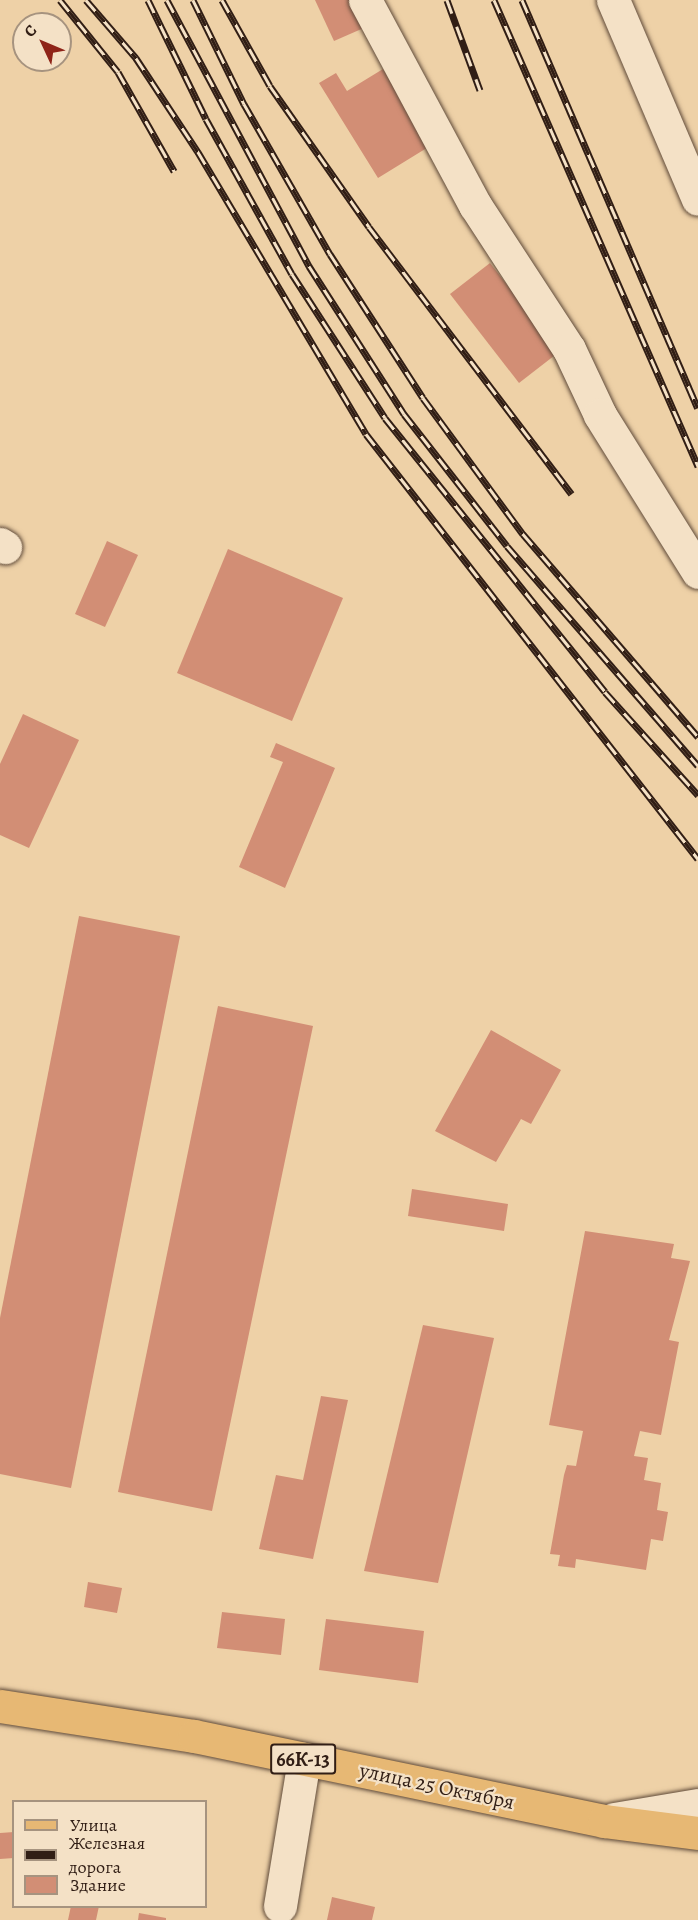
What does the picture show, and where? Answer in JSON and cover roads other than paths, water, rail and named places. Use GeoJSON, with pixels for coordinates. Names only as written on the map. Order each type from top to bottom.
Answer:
{"type":"FeatureCollection","features":[{"type":"Feature","properties":{"kind":"main road","name":"улица 25 Октября"},"geometry":{"type":"LineString","coordinates":[[0,1706],[304,1759],[604,1821],[698,1833]]}},
{"type":"Feature","properties":{"kind":"street"},"geometry":{"type":"LineString","coordinates":[[365,0],[475,205],[569,349],[600,415],[698,572]]}},
{"type":"Feature","properties":{"kind":"street"},"geometry":{"type":"LineString","coordinates":[[613,0],[698,200]]}},
{"type":"Feature","properties":{"kind":"street"},"geometry":{"type":"LineString","coordinates":[[279,1906],[304,1759]]}},
{"type":"Feature","properties":{"kind":"street"},"geometry":{"type":"LineString","coordinates":[[604,1821],[698,1805]]}},
{"type":"Feature","properties":{"kind":"railway"},"geometry":{"type":"LineString","coordinates":[[60,0],[118,72],[174,171]]}},
{"type":"Feature","properties":{"kind":"railway"},"geometry":{"type":"LineString","coordinates":[[86,0],[136,58],[198,152],[366,434],[698,859]]}},
{"type":"Feature","properties":{"kind":"railway"},"geometry":{"type":"LineString","coordinates":[[148,0],[206,119],[292,274],[385,418],[605,692],[698,795]]}},
{"type":"Feature","properties":{"kind":"railway"},"geometry":{"type":"LineString","coordinates":[[167,0],[309,266],[404,414],[507,546],[698,766]]}},
{"type":"Feature","properties":{"kind":"railway"},"geometry":{"type":"LineString","coordinates":[[193,0],[244,104],[330,254],[423,398],[523,534],[698,737]]}},
{"type":"Feature","properties":{"kind":"railway"},"geometry":{"type":"LineString","coordinates":[[222,0],[270,86],[369,227],[572,494]]}},
{"type":"Feature","properties":{"kind":"railway"},"geometry":{"type":"LineString","coordinates":[[447,0],[480,90]]}},
{"type":"Feature","properties":{"kind":"railway"},"geometry":{"type":"LineString","coordinates":[[494,0],[698,466]]}},
{"type":"Feature","properties":{"kind":"railway"},"geometry":{"type":"LineString","coordinates":[[522,0],[698,408]]}}]}
